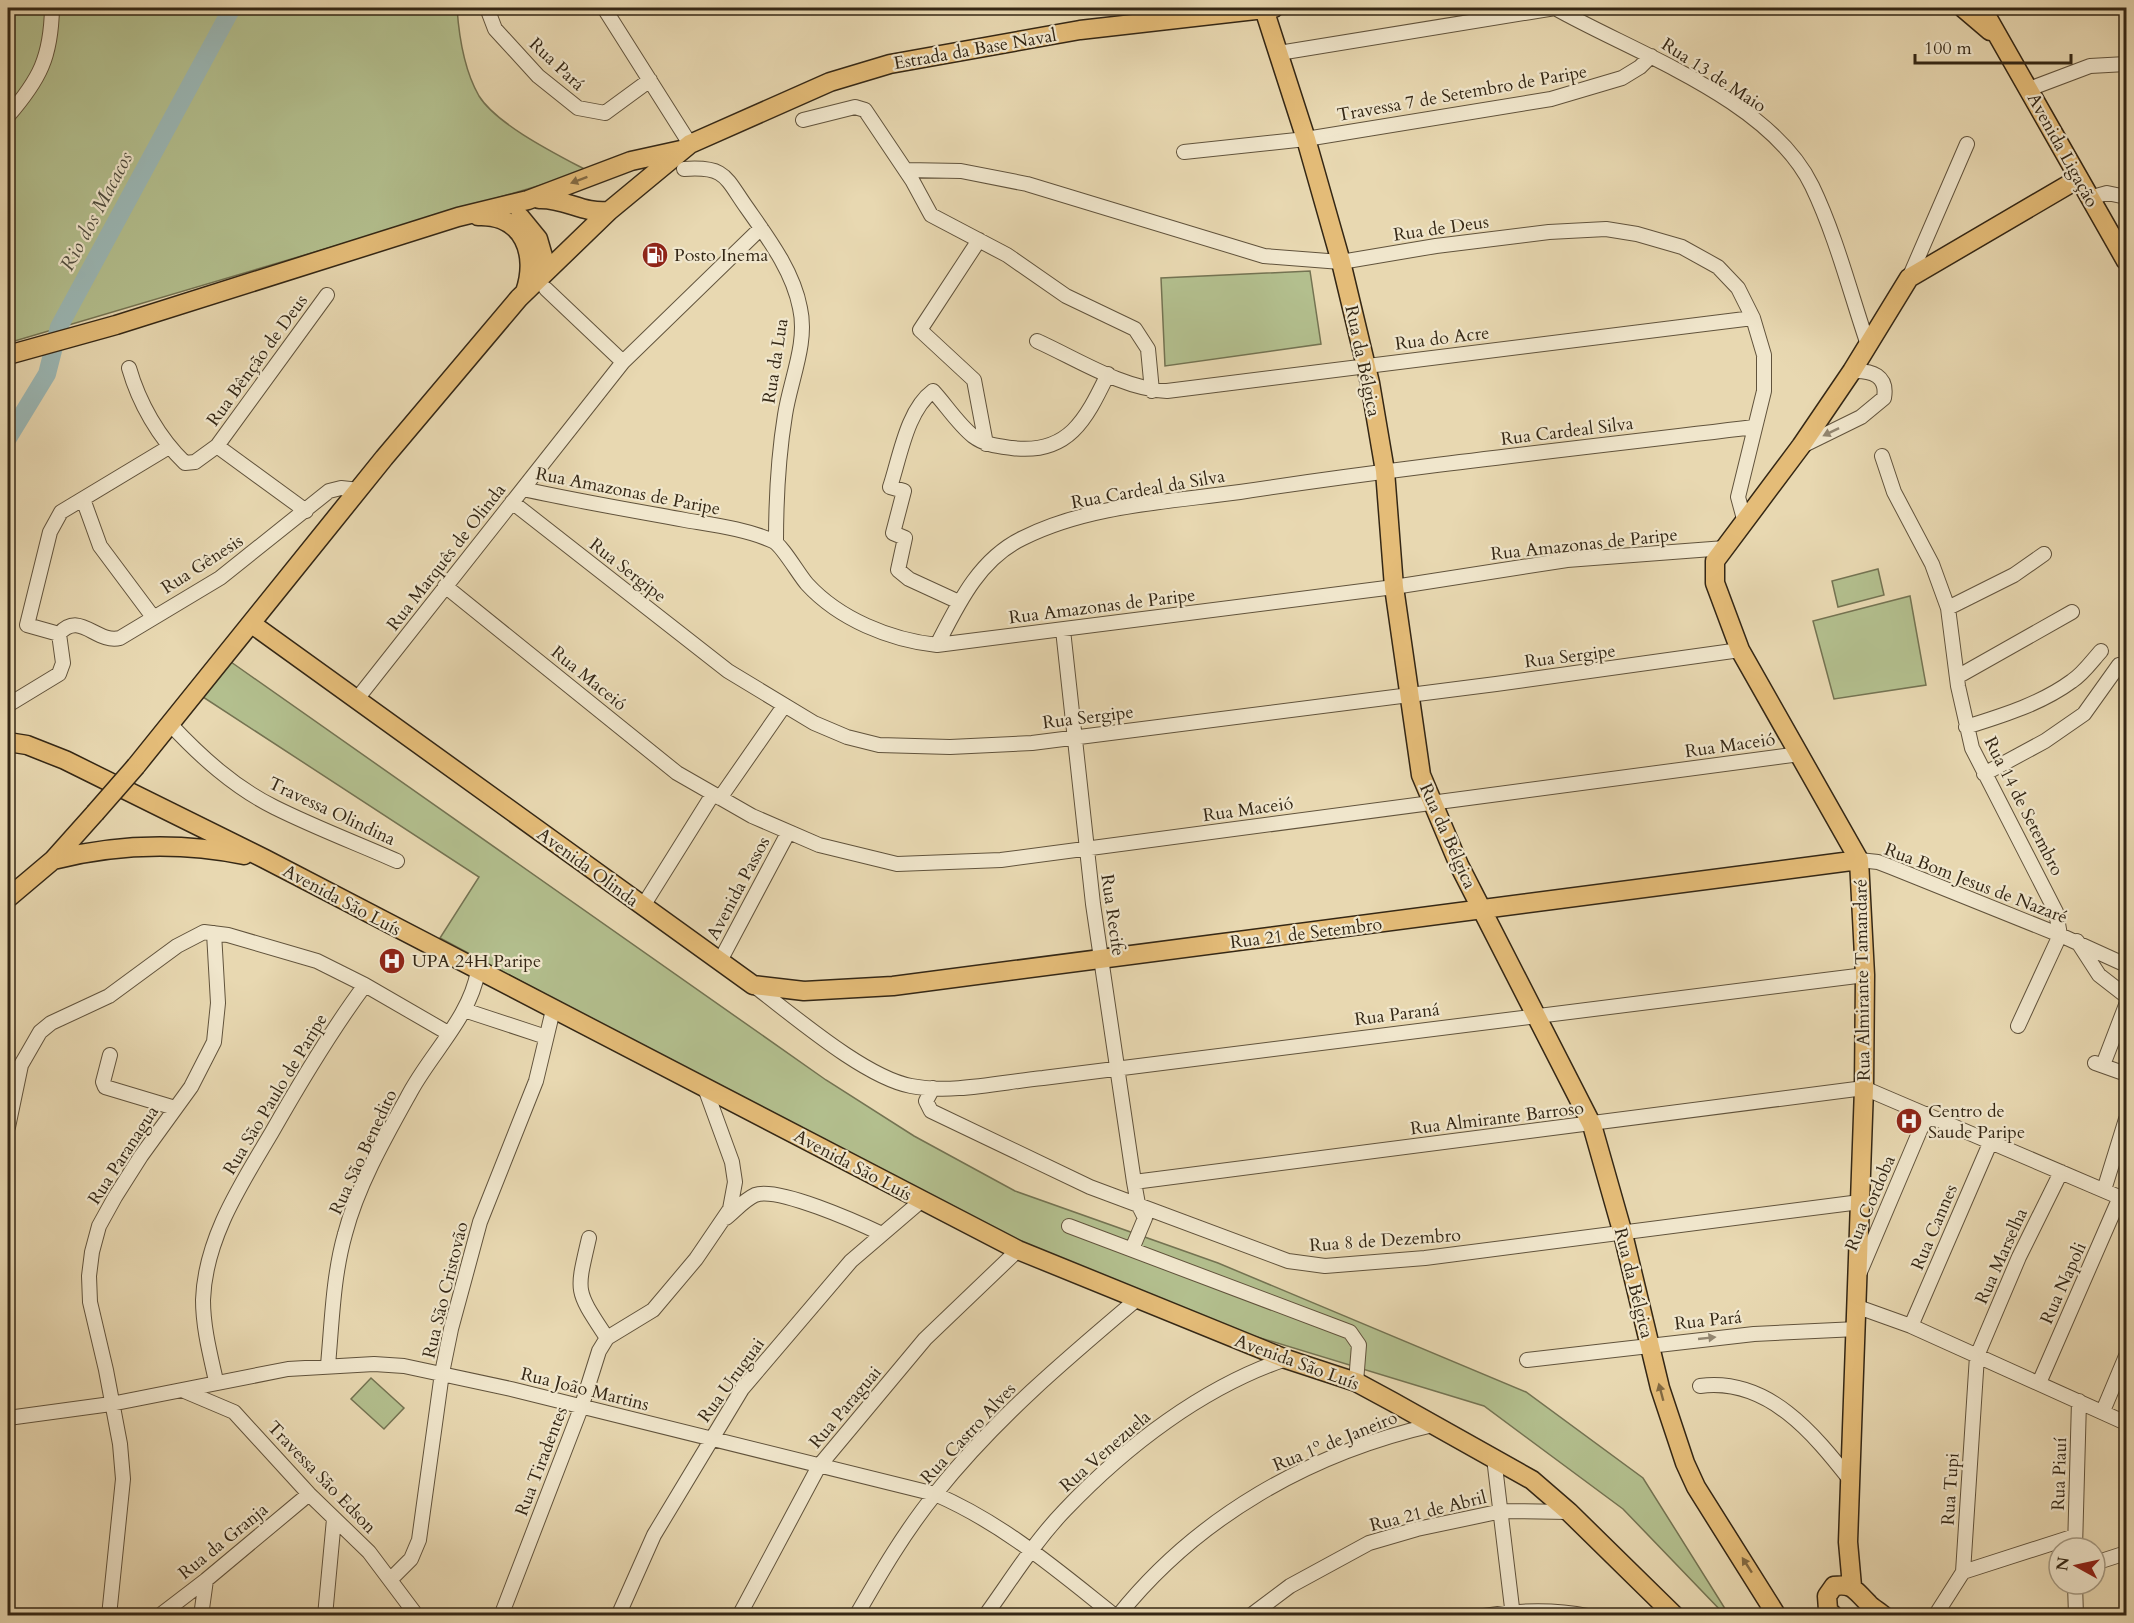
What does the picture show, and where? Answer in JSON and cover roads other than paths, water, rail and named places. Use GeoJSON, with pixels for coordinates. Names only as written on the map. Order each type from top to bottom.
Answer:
{"type":"FeatureCollection","features":[{"type":"Feature","properties":{"kind":"main road","name":"Rua da Bélgica"},"geometry":{"type":"LineString","coordinates":[[1269,8],[1279,53],[1341,262],[1366,366],[1385,471],[1394,587],[1421,775],[1431,802],[1483,911],[1538,1015],[1592,1125],[1623,1234],[1649,1345],[1674,1436],[1685,1463],[1696,1486],[1777,1616]]}},
{"type":"Feature","properties":{"kind":"main road","name":"Estrada da Base Naval"},"geometry":{"type":"LineString","coordinates":[[685,147],[830,82],[890,64],[1080,30],[1269,8]]}},
{"type":"Feature","properties":{"kind":"main road"},"geometry":{"type":"LineString","coordinates":[[1963,8],[2004,45]]}},
{"type":"Feature","properties":{"kind":"main road","name":"Avenida Ligação"},"geometry":{"type":"LineString","coordinates":[[1982,8],[2127,261]]}},
{"type":"Feature","properties":{"kind":"main road"},"geometry":{"type":"LineString","coordinates":[[1998,8],[2004,45]]}},
{"type":"Feature","properties":{"kind":"main road"},"geometry":{"type":"LineString","coordinates":[[8,356],[458,217],[528,200],[630,161],[685,147]]}},
{"type":"Feature","properties":{"kind":"main road"},"geometry":{"type":"LineString","coordinates":[[8,898],[53,860],[95,813],[252,624],[359,489],[525,292],[609,211],[685,147]]}},
{"type":"Feature","properties":{"kind":"main road","name":"Rua Almirante Tamandaré"},"geometry":{"type":"LineString","coordinates":[[1834,1616],[1826,1603],[1830,1591],[1843,1586],[1848,1542],[1858,1307],[1865,975],[1859,861],[1740,650],[1715,583],[1715,561],[1744,519],[1801,446],[1852,371],[1909,278],[2078,179]]}},
{"type":"Feature","properties":{"kind":"main road"},"geometry":{"type":"LineString","coordinates":[[528,200],[554,199],[590,212],[609,211]]}},
{"type":"Feature","properties":{"kind":"main road"},"geometry":{"type":"LineString","coordinates":[[480,212],[502,209],[518,215],[538,239],[547,270]]}},
{"type":"Feature","properties":{"kind":"main road"},"geometry":{"type":"LineString","coordinates":[[458,217],[490,216],[516,229],[529,251],[531,266],[525,292]]}},
{"type":"Feature","properties":{"kind":"main road","name":"Avenida Olinda"},"geometry":{"type":"LineString","coordinates":[[252,624],[753,985]]}},
{"type":"Feature","properties":{"kind":"main road","name":"Avenida São Luís"},"geometry":{"type":"LineString","coordinates":[[8,742],[27,745],[65,760],[265,859],[1018,1250],[1136,1300],[1287,1359],[1356,1382],[1532,1480],[1569,1512],[1675,1616]]}},
{"type":"Feature","properties":{"kind":"main road"},"geometry":{"type":"LineString","coordinates":[[53,860],[104,849],[157,845],[210,849],[265,859]]}},
{"type":"Feature","properties":{"kind":"main road","name":"Rua 21 de Setembro"},"geometry":{"type":"LineString","coordinates":[[753,985],[804,991],[848,990],[1483,911],[1859,861]]}},
{"type":"Feature","properties":{"kind":"main road"},"geometry":{"type":"LineString","coordinates":[[1843,1586],[1884,1616]]}},
{"type":"Feature","properties":{"kind":"street"},"geometry":{"type":"LineString","coordinates":[[8,116],[47,59],[52,8]]}},
{"type":"Feature","properties":{"kind":"street","name":"Rua Pará"},"geometry":{"type":"LineString","coordinates":[[487,8],[495,29],[538,76],[578,108],[605,113],[650,80]]}},
{"type":"Feature","properties":{"kind":"street"},"geometry":{"type":"LineString","coordinates":[[604,8],[650,80],[685,147]]}},
{"type":"Feature","properties":{"kind":"street"},"geometry":{"type":"LineString","coordinates":[[1279,53],[1555,8]]}},
{"type":"Feature","properties":{"kind":"street","name":"Rua 13 de Maio"},"geometry":{"type":"LineString","coordinates":[[1555,8],[1651,56],[1744,112],[1775,138],[1796,161],[1812,185],[1832,236],[1868,345]]}},
{"type":"Feature","properties":{"kind":"street","name":"Travessa 7 de Setembro de Paripe"},"geometry":{"type":"LineString","coordinates":[[1184,152],[1306,140],[1551,99],[1622,78],[1640,68],[1651,56]]}},
{"type":"Feature","properties":{"kind":"street"},"geometry":{"type":"LineString","coordinates":[[2029,89],[2090,66],[2127,64]]}},
{"type":"Feature","properties":{"kind":"street"},"geometry":{"type":"LineString","coordinates":[[803,120],[855,107],[862,108],[906,170],[931,215],[1007,255],[1066,296],[1135,329],[1148,349],[1152,391]]}},
{"type":"Feature","properties":{"kind":"street"},"geometry":{"type":"LineString","coordinates":[[1909,278],[1967,144]]}},
{"type":"Feature","properties":{"kind":"street","name":"Rua da Lua"},"geometry":{"type":"LineString","coordinates":[[684,169],[716,169],[726,178],[774,245],[796,292],[801,318],[800,343],[777,465],[776,542]]}},
{"type":"Feature","properties":{"kind":"street","name":"Rua de Deus"},"geometry":{"type":"LineString","coordinates":[[906,170],[961,171],[1005,179],[1063,193],[1264,256],[1341,262],[1436,246],[1549,232],[1606,230],[1637,234],[1682,247],[1718,267],[1738,288],[1753,318],[1764,355],[1766,377],[1738,497],[1744,519]]}},
{"type":"Feature","properties":{"kind":"street"},"geometry":{"type":"LineString","coordinates":[[2089,198],[2107,193],[2127,197]]}},
{"type":"Feature","properties":{"kind":"street","name":"Rua Marquês de Olinda"},"geometry":{"type":"LineString","coordinates":[[357,699],[623,362],[761,228]]}},
{"type":"Feature","properties":{"kind":"street"},"geometry":{"type":"LineString","coordinates":[[979,240],[920,330],[974,380],[986,444]]}},
{"type":"Feature","properties":{"kind":"street"},"geometry":{"type":"LineString","coordinates":[[546,289],[547,270]]}},
{"type":"Feature","properties":{"kind":"street"},"geometry":{"type":"LineString","coordinates":[[525,292],[546,289],[623,362]]}},
{"type":"Feature","properties":{"kind":"street","name":"Rua Bênção de Deus"},"geometry":{"type":"LineString","coordinates":[[217,446],[327,295]]}},
{"type":"Feature","properties":{"kind":"street","name":"Rua do Acre"},"geometry":{"type":"LineString","coordinates":[[1037,341],[1108,374],[1152,391],[1167,392],[1753,318]]}},
{"type":"Feature","properties":{"kind":"street"},"geometry":{"type":"LineString","coordinates":[[129,368],[139,395],[169,447],[190,464],[217,446],[306,511]]}},
{"type":"Feature","properties":{"kind":"street","name":"Rua Almirante Tamandaré"},"geometry":{"type":"LineString","coordinates":[[1801,446],[1861,417],[1881,403],[1886,389],[1884,382],[1872,372],[1852,371]]}},
{"type":"Feature","properties":{"kind":"street"},"geometry":{"type":"LineString","coordinates":[[959,602],[909,579],[898,570],[905,538],[893,533],[904,491],[890,487],[912,421],[925,397],[933,391],[963,426],[986,444],[1039,450],[1060,441],[1089,412],[1108,374]]}},
{"type":"Feature","properties":{"kind":"street","name":"Rua Cardeal Silva"},"geometry":{"type":"LineString","coordinates":[[1385,471],[1754,427]]}},
{"type":"Feature","properties":{"kind":"street"},"geometry":{"type":"LineString","coordinates":[[8,705],[59,674],[63,663],[59,634],[27,625],[54,521],[70,505],[169,447]]}},
{"type":"Feature","properties":{"kind":"street","name":"Rua 14 de Setembro"},"geometry":{"type":"LineString","coordinates":[[1881,456],[1894,492],[1932,564],[1948,608],[1966,728],[1984,774],[2052,899],[2060,934]]}},
{"type":"Feature","properties":{"kind":"street","name":"Rua Cardeal da Silva"},"geometry":{"type":"LineString","coordinates":[[937,645],[975,577],[996,556],[1022,538],[1057,524],[1089,514],[1385,471]]}},
{"type":"Feature","properties":{"kind":"street","name":"Rua Gênesis"},"geometry":{"type":"LineString","coordinates":[[59,634],[70,625],[81,624],[106,638],[115,639],[220,578],[334,489],[359,489]]}},
{"type":"Feature","properties":{"kind":"street","name":"Rua Amazonas de Paripe"},"geometry":{"type":"LineString","coordinates":[[523,489],[733,529],[776,542],[808,584],[825,601],[847,615],[891,636],[914,643],[937,645],[1394,587],[1566,560],[1725,548]]}},
{"type":"Feature","properties":{"kind":"street"},"geometry":{"type":"LineString","coordinates":[[83,498],[99,546],[153,617]]}},
{"type":"Feature","properties":{"kind":"street","name":"Rua Sergipe"},"geometry":{"type":"LineString","coordinates":[[512,502],[728,671],[814,723],[847,737],[879,745],[996,746],[1408,696],[1740,650]]}},
{"type":"Feature","properties":{"kind":"street"},"geometry":{"type":"LineString","coordinates":[[1948,608],[2014,575],[2044,554]]}},
{"type":"Feature","properties":{"kind":"street","name":"Rua Maceió"},"geometry":{"type":"LineString","coordinates":[[445,586],[677,772],[716,796],[788,833],[839,850],[897,864],[1001,860],[1800,754]]}},
{"type":"Feature","properties":{"kind":"street"},"geometry":{"type":"LineString","coordinates":[[1957,677],[2072,612]]}},
{"type":"Feature","properties":{"kind":"street","name":"Rua Recife"},"geometry":{"type":"LineString","coordinates":[[1063,630],[1087,848],[1116,1067],[1138,1204],[1145,1218],[1145,1225],[1132,1249]]}},
{"type":"Feature","properties":{"kind":"street"},"geometry":{"type":"LineString","coordinates":[[1966,728],[2004,715],[2061,688],[2073,681],[2101,651]]}},
{"type":"Feature","properties":{"kind":"street"},"geometry":{"type":"LineString","coordinates":[[1984,774],[2045,741],[2084,714],[2119,665]]}},
{"type":"Feature","properties":{"kind":"street"},"geometry":{"type":"LineString","coordinates":[[643,906],[716,796],[784,706]]}},
{"type":"Feature","properties":{"kind":"street","name":"Travessa Olindina"},"geometry":{"type":"LineString","coordinates":[[170,724],[198,753],[248,792],[274,807],[397,861]]}},
{"type":"Feature","properties":{"kind":"street","name":"Avenida Passos"},"geometry":{"type":"LineString","coordinates":[[720,961],[788,833]]}},
{"type":"Feature","properties":{"kind":"street","name":"Rua Bom Jesus de Nazaré"},"geometry":{"type":"LineString","coordinates":[[1859,861],[1878,862],[2077,941],[2099,975],[2127,996]]}},
{"type":"Feature","properties":{"kind":"street"},"geometry":{"type":"LineString","coordinates":[[8,1127],[21,1065],[40,1032],[51,1023],[110,996],[194,936],[204,932],[289,951],[317,961],[365,985],[448,1033]]}},
{"type":"Feature","properties":{"kind":"street","name":"Rua Paranagua"},"geometry":{"type":"LineString","coordinates":[[109,1616],[123,1479],[120,1444],[90,1302],[89,1276],[92,1252],[99,1226],[116,1197],[191,1087],[214,1041],[218,1003],[214,933]]}},
{"type":"Feature","properties":{"kind":"street"},"geometry":{"type":"LineString","coordinates":[[2018,1026],[2060,934]]}},
{"type":"Feature","properties":{"kind":"street"},"geometry":{"type":"LineString","coordinates":[[2077,941],[2127,965]]}},
{"type":"Feature","properties":{"kind":"street","name":"Rua São Benedito"},"geometry":{"type":"LineString","coordinates":[[328,1365],[338,1269],[354,1205],[412,1088],[464,1010],[475,987],[478,971]]}},
{"type":"Feature","properties":{"kind":"street","name":"Rua Paraná"},"geometry":{"type":"LineString","coordinates":[[933,1088],[1043,1078],[1116,1067],[1865,975]]}},
{"type":"Feature","properties":{"kind":"street","name":"Rua São Paulo de Paripe"},"geometry":{"type":"LineString","coordinates":[[216,1381],[205,1330],[203,1299],[209,1261],[220,1226],[307,1069],[365,985]]}},
{"type":"Feature","properties":{"kind":"street","name":"Avenida Olinda"},"geometry":{"type":"LineString","coordinates":[[753,985],[873,1073],[911,1086],[933,1088]]}},
{"type":"Feature","properties":{"kind":"street"},"geometry":{"type":"LineString","coordinates":[[2127,1005],[2099,1064],[2127,1074]]}},
{"type":"Feature","properties":{"kind":"street"},"geometry":{"type":"LineString","coordinates":[[464,1010],[546,1037]]}},
{"type":"Feature","properties":{"kind":"street","name":"Rua São Cristovão"},"geometry":{"type":"LineString","coordinates":[[391,1578],[411,1559],[419,1540],[442,1373],[451,1329],[480,1222],[536,1081],[553,1010]]}},
{"type":"Feature","properties":{"kind":"street"},"geometry":{"type":"LineString","coordinates":[[110,1055],[104,1082],[108,1089],[175,1108]]}},
{"type":"Feature","properties":{"kind":"street"},"geometry":{"type":"LineString","coordinates":[[705,1088],[732,1162],[735,1182],[725,1219]]}},
{"type":"Feature","properties":{"kind":"street","name":"Rua 8 de Dezembro"},"geometry":{"type":"LineString","coordinates":[[933,1088],[926,1101],[931,1111],[1090,1187],[1288,1261],[1313,1266],[1425,1258],[1860,1202]]}},
{"type":"Feature","properties":{"kind":"street"},"geometry":{"type":"LineString","coordinates":[[1864,1088],[2123,1199]]}},
{"type":"Feature","properties":{"kind":"street","name":"Rua Almirante Barroso"},"geometry":{"type":"LineString","coordinates":[[1134,1182],[1592,1125],[1864,1088]]}},
{"type":"Feature","properties":{"kind":"street","name":"Rua Cordoba"},"geometry":{"type":"LineString","coordinates":[[1859,1274],[1927,1114]]}},
{"type":"Feature","properties":{"kind":"street"},"geometry":{"type":"LineString","coordinates":[[2103,1190],[2127,1119]]}},
{"type":"Feature","properties":{"kind":"street","name":"Rua Cannes"},"geometry":{"type":"LineString","coordinates":[[1911,1326],[1991,1142]]}},
{"type":"Feature","properties":{"kind":"street","name":"Rua Marselha"},"geometry":{"type":"LineString","coordinates":[[1977,1356],[2019,1257],[2061,1172]]}},
{"type":"Feature","properties":{"kind":"street"},"geometry":{"type":"LineString","coordinates":[[589,1238],[578,1286],[582,1299],[607,1338],[653,1310],[696,1259],[725,1219],[756,1195],[768,1193],[826,1210],[882,1234]]}},
{"type":"Feature","properties":{"kind":"street","name":"Rua Napoli"},"geometry":{"type":"LineString","coordinates":[[2038,1383],[2123,1199]]}},
{"type":"Feature","properties":{"kind":"street","name":"Rua Uruguai"},"geometry":{"type":"LineString","coordinates":[[618,1616],[654,1534],[742,1389],[794,1325],[851,1261],[921,1201]]}},
{"type":"Feature","properties":{"kind":"street"},"geometry":{"type":"LineString","coordinates":[[1069,1226],[1350,1332],[1359,1345],[1356,1382]]}},
{"type":"Feature","properties":{"kind":"street","name":"Rua Paraguai"},"geometry":{"type":"LineString","coordinates":[[739,1616],[819,1466],[925,1339],[1018,1250]]}},
{"type":"Feature","properties":{"kind":"street","name":"Rua Castro Alves"},"geometry":{"type":"LineString","coordinates":[[856,1616],[880,1573],[935,1494],[1004,1417],[1071,1354],[1136,1300]]}},
{"type":"Feature","properties":{"kind":"street"},"geometry":{"type":"LineString","coordinates":[[1858,1307],[1911,1326],[2127,1423]]}},
{"type":"Feature","properties":{"kind":"street","name":"Rua Pará"},"geometry":{"type":"LineString","coordinates":[[1527,1360],[1754,1334],[1857,1329]]}},
{"type":"Feature","properties":{"kind":"street","name":"Rua Tiradentes"},"geometry":{"type":"LineString","coordinates":[[501,1616],[581,1408],[599,1351],[607,1338]]}},
{"type":"Feature","properties":{"kind":"street","name":"Rua Tupi"},"geometry":{"type":"LineString","coordinates":[[1935,1616],[1963,1572],[1977,1356]]}},
{"type":"Feature","properties":{"kind":"street"},"geometry":{"type":"LineString","coordinates":[[2103,1412],[2127,1356]]}},
{"type":"Feature","properties":{"kind":"street","name":"Rua Venezuela"},"geometry":{"type":"LineString","coordinates":[[985,1616],[1033,1549],[1064,1511],[1104,1471],[1160,1426],[1234,1382],[1264,1367],[1287,1359]]}},
{"type":"Feature","properties":{"kind":"street","name":"Rua João Martins"},"geometry":{"type":"LineString","coordinates":[[8,1418],[111,1404],[216,1381],[288,1369],[328,1365],[394,1365],[442,1373],[935,1494],[958,1504],[1033,1549],[1117,1616]]}},
{"type":"Feature","properties":{"kind":"street"},"geometry":{"type":"LineString","coordinates":[[1700,1386],[1716,1385],[1747,1390],[1776,1403],[1813,1435],[1851,1481]]}},
{"type":"Feature","properties":{"kind":"street","name":"Travessa São Edson"},"geometry":{"type":"LineString","coordinates":[[182,1390],[218,1403],[234,1412],[309,1494],[369,1552],[391,1578],[417,1616]]}},
{"type":"Feature","properties":{"kind":"street","name":"Rua Piauí"},"geometry":{"type":"LineString","coordinates":[[2075,1536],[2079,1401]]}},
{"type":"Feature","properties":{"kind":"street","name":"Rua 1º de Janeiro"},"geometry":{"type":"LineString","coordinates":[[1117,1616],[1146,1581],[1189,1541],[1277,1482],[1352,1450],[1433,1425]]}},
{"type":"Feature","properties":{"kind":"street"},"geometry":{"type":"LineString","coordinates":[[1494,1458],[1502,1511],[1512,1613]]}},
{"type":"Feature","properties":{"kind":"street"},"geometry":{"type":"LineString","coordinates":[[1527,1512],[1545,1492]]}},
{"type":"Feature","properties":{"kind":"street","name":"Rua da Granja"},"geometry":{"type":"LineString","coordinates":[[159,1616],[206,1581],[309,1494]]}},
{"type":"Feature","properties":{"kind":"street","name":"Rua 21 de Abril"},"geometry":{"type":"LineString","coordinates":[[1250,1616],[1290,1586],[1370,1543],[1417,1529],[1502,1511],[1569,1512]]}},
{"type":"Feature","properties":{"kind":"street"},"geometry":{"type":"LineString","coordinates":[[325,1616],[334,1519]]}},
{"type":"Feature","properties":{"kind":"street"},"geometry":{"type":"LineString","coordinates":[[1963,1572],[2047,1550]]}},
{"type":"Feature","properties":{"kind":"street"},"geometry":{"type":"LineString","coordinates":[[2107,1559],[2127,1553]]}},
{"type":"Feature","properties":{"kind":"street"},"geometry":{"type":"LineString","coordinates":[[201,1616],[206,1581]]}},
{"type":"Feature","properties":{"kind":"street"},"geometry":{"type":"LineString","coordinates":[[2075,1596],[2076,1616]]}},
{"type":"Feature","properties":{"kind":"street"},"geometry":{"type":"LineString","coordinates":[[1484,1616],[1540,1610],[1588,1616]]}},
{"type":"Feature","properties":{"kind":"waterway","name":"Rio dos Macacos"},"geometry":{"type":"LineString","coordinates":[[8,438],[47,374],[59,327],[232,8]]}},
{"type":"Feature","properties":{"kind":"place","name":"Posto Inema"},"geometry":{"type":"Point","coordinates":[655,255]}},
{"type":"Feature","properties":{"kind":"place","name":"UPA 24H Paripe"},"geometry":{"type":"Point","coordinates":[392,961]}},
{"type":"Feature","properties":{"kind":"place","name":"Centro de Saude Paripe"},"geometry":{"type":"Point","coordinates":[1909,1121]}}]}
